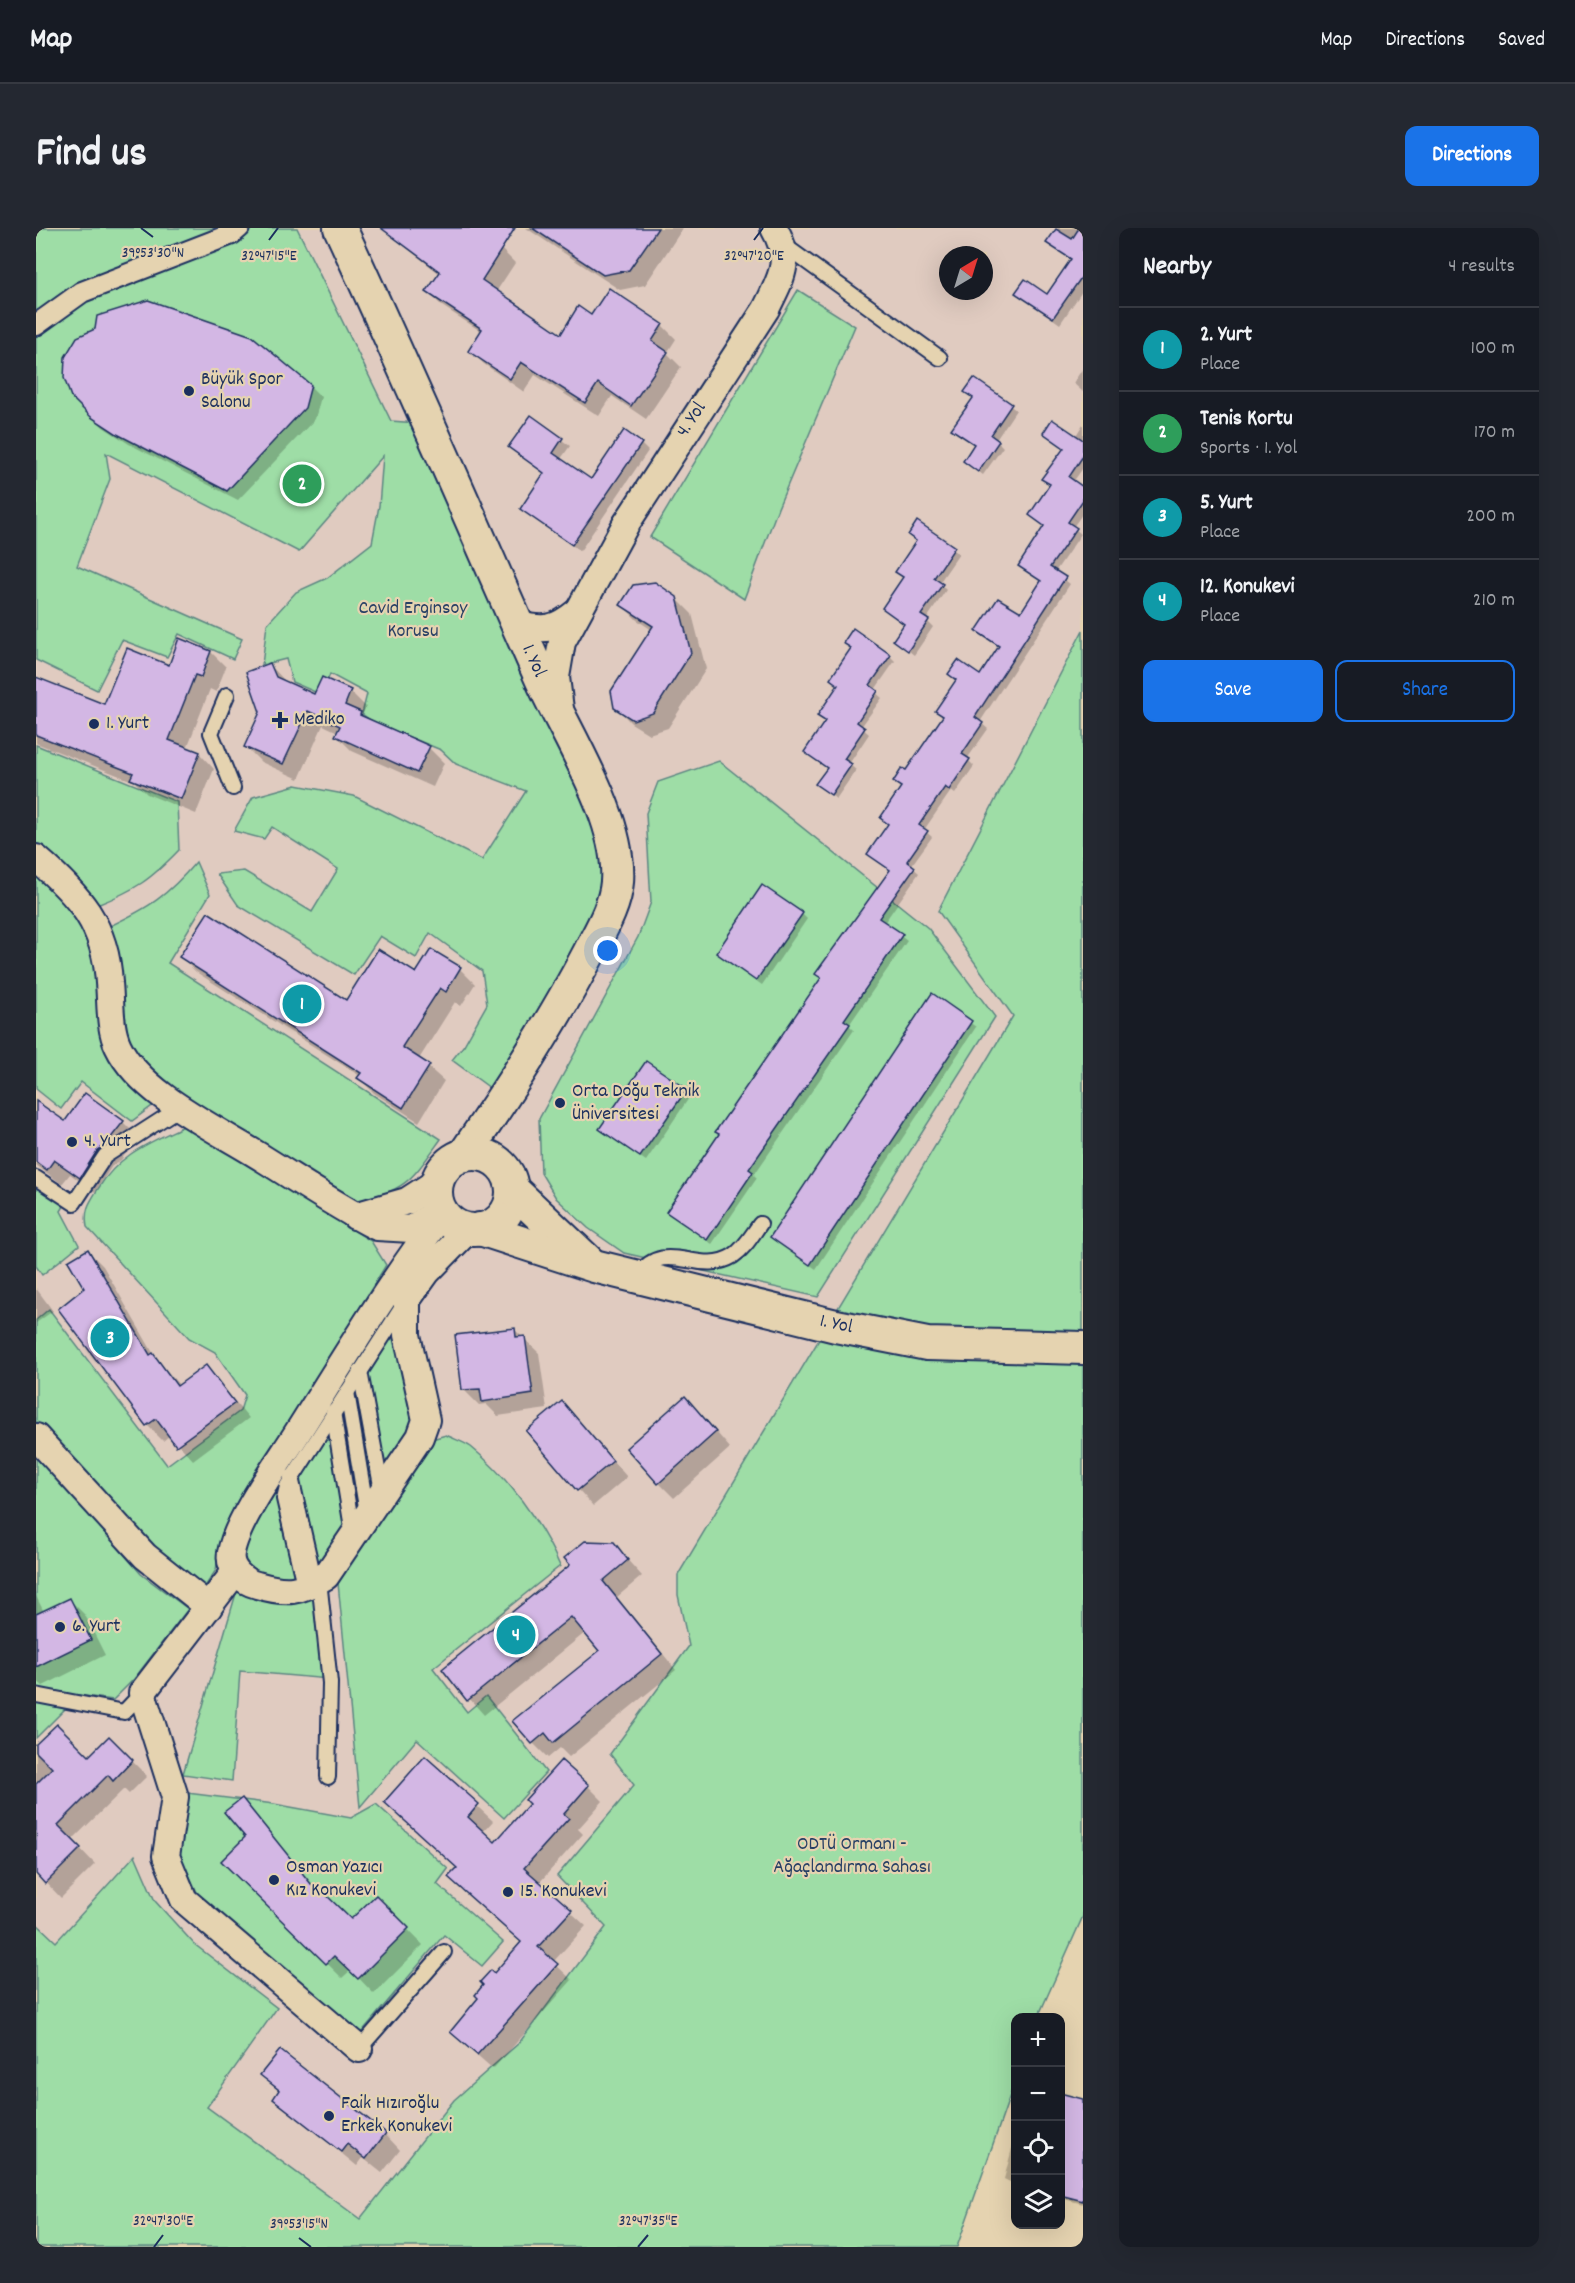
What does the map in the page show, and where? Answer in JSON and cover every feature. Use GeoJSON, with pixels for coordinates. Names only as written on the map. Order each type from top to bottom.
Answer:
{"type":"FeatureCollection","features":[{"type":"Feature","properties":{"kind":"street"},"geometry":{"type":"LineString","coordinates":[[36,325],[82,292],[232,234],[239,228]]}},
{"type":"Feature","properties":{"kind":"street","name":"1. Yol"},"geometry":{"type":"LineString","coordinates":[[340,228],[561,724],[608,817],[617,853],[617,884],[607,917],[581,968],[510,1089],[464,1155]]}},
{"type":"Feature","properties":{"kind":"street","name":"4. Yol"},"geometry":{"type":"LineString","coordinates":[[561,724],[556,677],[562,642],[611,549],[672,450],[766,309],[782,277],[779,237]]}},
{"type":"Feature","properties":{"kind":"street","name":"4. Yol"},"geometry":{"type":"LineString","coordinates":[[518,625],[539,630],[560,626],[579,610]]}},
{"type":"Feature","properties":{"kind":"street"},"geometry":{"type":"LineString","coordinates":[[36,858],[55,874],[94,920],[108,955],[111,1017],[117,1045],[138,1074],[181,1107],[355,1216],[407,1201],[440,1201]]}},
{"type":"Feature","properties":{"kind":"street"},"geometry":{"type":"LineString","coordinates":[[510,1089],[506,1177],[511,1201],[500,1220],[475,1229],[427,1272],[407,1300],[407,1335],[426,1420],[420,1437],[326,1576],[313,1584],[273,1590],[251,1584],[235,1572],[230,1556],[236,1536],[440,1201],[443,1170],[452,1161],[464,1155],[476,1154],[489,1157],[506,1177],[594,1266]]}},
{"type":"Feature","properties":{"kind":"street"},"geometry":{"type":"LineString","coordinates":[[440,1201],[460,1227],[475,1229]]}},
{"type":"Feature","properties":{"kind":"street","name":"1. Yol"},"geometry":{"type":"LineString","coordinates":[[475,1229],[637,1277],[836,1326],[927,1344],[1083,1348]]}},
{"type":"Feature","properties":{"kind":"street"},"geometry":{"type":"LineString","coordinates":[[36,1437],[145,1556],[209,1607]]}},
{"type":"Feature","properties":{"kind":"street"},"geometry":{"type":"LineString","coordinates":[[235,1572],[142,1693],[175,1797],[166,1856],[184,1900],[359,2049]]}},
{"type":"Feature","properties":{"kind":"lane"},"geometry":{"type":"LineString","coordinates":[[779,237],[940,358]]}},
{"type":"Feature","properties":{"kind":"lane"},"geometry":{"type":"LineString","coordinates":[[227,695],[211,733],[233,788]]}},
{"type":"Feature","properties":{"kind":"lane"},"geometry":{"type":"LineString","coordinates":[[36,1178],[74,1203],[105,1156],[181,1107]]}},
{"type":"Feature","properties":{"kind":"lane"},"geometry":{"type":"LineString","coordinates":[[637,1277],[646,1265],[659,1257],[715,1263],[732,1256],[746,1245],[760,1224]]}},
{"type":"Feature","properties":{"kind":"lane"},"geometry":{"type":"LineString","coordinates":[[328,1777],[330,1683],[313,1584],[284,1500],[291,1476],[407,1300]]}},
{"type":"Feature","properties":{"kind":"lane"},"geometry":{"type":"LineString","coordinates":[[360,1371],[382,1493]]}},
{"type":"Feature","properties":{"kind":"lane"},"geometry":{"type":"LineString","coordinates":[[347,1392],[368,1515]]}},
{"type":"Feature","properties":{"kind":"lane"},"geometry":{"type":"LineString","coordinates":[[333,1412],[353,1536]]}},
{"type":"Feature","properties":{"kind":"lane"},"geometry":{"type":"LineString","coordinates":[[36,1695],[124,1712],[142,1693]]}},
{"type":"Feature","properties":{"kind":"lane"},"geometry":{"type":"LineString","coordinates":[[359,2049],[444,1952]]}},
{"type":"Feature","properties":{"kind":"shaded area","name":"Orta Doğu Teknik Üniversitesi"},"geometry":{"type":"Polygon","coordinates":[[[36,228],[1083,228],[1083,1916],[1040,2013],[1011,2013],[1011,2092],[957,2247],[36,2247],[36,228]]]}},
{"type":"Feature","properties":{"kind":"green space","name":"Cavid Erginsoy Korusu"},"geometry":{"type":"Polygon","coordinates":[[[36,228],[297,228],[391,421],[417,423],[611,864],[591,923],[577,952],[490,1088],[452,1060],[464,1045],[487,1004],[482,971],[430,933],[416,958],[380,936],[354,975],[238,905],[217,874],[244,871],[312,912],[338,869],[272,827],[264,839],[234,831],[253,797],[296,785],[354,796],[482,860],[526,791],[456,764],[441,750],[373,722],[362,714],[367,694],[330,674],[322,695],[292,682],[286,659],[262,665],[267,624],[296,592],[327,578],[372,543],[379,506],[383,456],[299,552],[106,453],[110,479],[77,566],[242,639],[233,659],[179,634],[167,657],[122,640],[97,690],[36,660],[36,228]]]}},
{"type":"Feature","properties":{"kind":"green space"},"geometry":{"type":"Polygon","coordinates":[[[798,290],[855,326],[778,508],[744,599],[650,537],[798,290]]]}},
{"type":"Feature","properties":{"kind":"green space","name":"ODTÜ Ormanı - Ağaçlandırma Sahası"},"geometry":{"type":"Polygon","coordinates":[[[1083,630],[1083,1916],[1040,2013],[1011,2013],[1011,2092],[957,2247],[36,2247],[36,1923],[56,1942],[135,1855],[155,1901],[194,1944],[277,2008],[207,2107],[360,2219],[454,2100],[519,2043],[606,1927],[557,1876],[634,1785],[610,1754],[689,1646],[678,1595],[678,1575],[1013,1016],[938,911],[1083,630]]]}},
{"type":"Feature","properties":{"kind":"green space"},"geometry":{"type":"Polygon","coordinates":[[[36,745],[177,802],[179,850],[142,883],[97,905],[68,868],[36,843],[36,745]]]}},
{"type":"Feature","properties":{"kind":"green space"},"geometry":{"type":"Polygon","coordinates":[[[719,761],[928,928],[995,1017],[818,1297],[624,1253],[588,1228],[556,1198],[541,1173],[539,1119],[638,937],[651,902],[646,813],[658,782],[719,761]]]}},
{"type":"Feature","properties":{"kind":"green space"},"geometry":{"type":"Polygon","coordinates":[[[196,862],[210,894],[168,963],[441,1139],[414,1175],[397,1188],[355,1203],[170,1089],[147,1068],[133,1051],[128,1036],[117,949],[110,926],[157,900],[196,862]]]}},
{"type":"Feature","properties":{"kind":"green space"},"geometry":{"type":"Polygon","coordinates":[[[36,872],[74,909],[91,944],[102,1035],[156,1103],[132,1121],[81,1082],[61,1109],[36,1089],[36,872]]]}},
{"type":"Feature","properties":{"kind":"green space"},"geometry":{"type":"Polygon","coordinates":[[[184,1126],[371,1241],[386,1265],[222,1533],[216,1570],[204,1588],[161,1554],[36,1421],[36,1320],[49,1309],[167,1465],[240,1411],[245,1395],[215,1352],[189,1338],[87,1227],[86,1216],[90,1203],[115,1167],[136,1151],[184,1126]]]}},
{"type":"Feature","properties":{"kind":"green space"},"geometry":{"type":"Polygon","coordinates":[[[36,1169],[72,1193],[61,1211],[79,1245],[42,1275],[36,1266],[36,1169]]]}},
{"type":"Feature","properties":{"kind":"green space"},"geometry":{"type":"Polygon","coordinates":[[[452,1222],[460,1227],[407,1300],[426,1420],[326,1576],[251,1584],[236,1536],[273,1470],[452,1222]]]}},
{"type":"Feature","properties":{"kind":"green space"},"geometry":{"type":"Polygon","coordinates":[[[446,1435],[471,1447],[498,1472],[533,1517],[560,1566],[433,1668],[467,1712],[486,1696],[546,1772],[504,1818],[417,1739],[360,1807],[338,1583],[432,1439],[446,1435]]]}},
{"type":"Feature","properties":{"kind":"green space"},"geometry":{"type":"Polygon","coordinates":[[[36,1456],[68,1489],[141,1574],[188,1609],[134,1679],[113,1700],[79,1695],[36,1738],[36,1456]]]}},
{"type":"Feature","properties":{"kind":"green space"},"geometry":{"type":"Polygon","coordinates":[[[237,1590],[269,1601],[288,1604],[308,1599],[319,1593],[329,1679],[240,1671],[232,1781],[183,1774],[237,1590]]]}},
{"type":"Feature","properties":{"kind":"green space"},"geometry":{"type":"Polygon","coordinates":[[[187,1793],[274,1804],[351,1818],[376,1804],[448,1869],[437,1884],[503,1942],[482,1966],[444,1935],[360,2034],[198,1894],[179,1854],[187,1793]]]}},
{"type":"Feature","properties":{"kind":"building"},"geometry":{"type":"Polygon","coordinates":[[[381,228],[515,228],[482,280],[561,334],[578,306],[591,315],[609,288],[663,324],[652,341],[668,352],[631,406],[598,383],[585,403],[521,362],[510,379],[468,351],[482,329],[426,292],[440,272],[381,228]]]}},
{"type":"Feature","properties":{"kind":"building"},"geometry":{"type":"Polygon","coordinates":[[[532,228],[658,228],[629,270],[603,275],[532,228]]]}},
{"type":"Feature","properties":{"kind":"building"},"geometry":{"type":"Polygon","coordinates":[[[1079,228],[1083,228],[1083,275],[1053,318],[1015,293],[1025,279],[1047,294],[1071,259],[1046,243],[1056,229],[1072,239],[1079,228]]]}},
{"type":"Feature","properties":{"kind":"building","name":"Büyük Spor Salonu"},"geometry":{"type":"Polygon","coordinates":[[[148,300],[252,336],[311,385],[305,408],[227,491],[117,434],[91,417],[71,397],[64,378],[65,357],[77,337],[95,329],[97,316],[148,300]]]}},
{"type":"Feature","properties":{"kind":"building"},"geometry":{"type":"Polygon","coordinates":[[[974,378],[1012,404],[991,435],[999,441],[978,472],[963,461],[974,444],[951,429],[973,398],[964,392],[974,378]]]}},
{"type":"Feature","properties":{"kind":"building"},"geometry":{"type":"Polygon","coordinates":[[[531,415],[563,438],[553,453],[591,479],[624,430],[642,443],[572,545],[520,509],[544,473],[508,447],[531,415]]]}},
{"type":"Feature","properties":{"kind":"building"},"geometry":{"type":"Polygon","coordinates":[[[1052,419],[1083,440],[1083,456],[1069,477],[1083,487],[1083,500],[1068,522],[1077,528],[1050,567],[1066,577],[975,717],[983,723],[962,754],[970,759],[949,790],[945,787],[919,825],[928,831],[907,861],[915,867],[879,918],[903,934],[844,1020],[850,1024],[749,1169],[753,1172],[707,1240],[666,1212],[719,1134],[715,1132],[821,978],[815,974],[890,870],[867,854],[888,824],[880,818],[901,787],[893,782],[902,768],[906,770],[943,716],[935,711],[956,680],[948,674],[958,660],[980,675],[999,646],[976,631],[998,598],[1021,612],[1041,581],[1018,566],[1044,526],[1029,515],[1050,484],[1041,479],[1064,448],[1043,433],[1052,419]]]}},
{"type":"Feature","properties":{"kind":"building"},"geometry":{"type":"Polygon","coordinates":[[[917,521],[955,547],[934,578],[943,584],[921,615],[929,620],[908,651],[893,640],[904,624],[882,608],[903,577],[895,572],[916,541],[908,535],[917,521]]]}},
{"type":"Feature","properties":{"kind":"building"},"geometry":{"type":"Polygon","coordinates":[[[655,582],[677,597],[691,653],[653,713],[633,720],[614,708],[611,691],[653,626],[620,605],[633,585],[655,582]]]}},
{"type":"Feature","properties":{"kind":"building"},"geometry":{"type":"Polygon","coordinates":[[[853,628],[891,655],[870,685],[878,691],[857,722],[865,728],[844,759],[852,764],[831,795],[815,784],[827,768],[804,752],[825,721],[817,716],[838,685],[830,679],[851,648],[843,643],[853,628]]]}},
{"type":"Feature","properties":{"kind":"building","name":"1. Yurt"},"geometry":{"type":"Polygon","coordinates":[[[179,638],[211,651],[201,677],[195,675],[169,740],[200,752],[181,799],[130,779],[133,773],[36,735],[36,677],[104,704],[127,648],[169,665],[179,638]]]}},
{"type":"Feature","properties":{"kind":"building","name":"Mediko"},"geometry":{"type":"Polygon","coordinates":[[[270,663],[276,677],[314,694],[322,677],[351,690],[345,705],[361,712],[360,715],[430,746],[417,773],[335,736],[340,726],[308,711],[283,764],[244,747],[260,712],[246,672],[270,663]]]}},
{"type":"Feature","properties":{"kind":"building"},"geometry":{"type":"Polygon","coordinates":[[[762,885],[803,913],[756,981],[716,953],[762,885]]]}},
{"type":"Feature","properties":{"kind":"building"},"geometry":{"type":"Polygon","coordinates":[[[208,912],[346,1000],[378,949],[416,973],[431,949],[461,967],[446,992],[440,988],[402,1047],[430,1065],[403,1108],[357,1078],[361,1073],[179,957],[208,912]]]}},
{"type":"Feature","properties":{"kind":"building"},"geometry":{"type":"Polygon","coordinates":[[[932,993],[972,1021],[810,1265],[770,1237],[932,993]]]}},
{"type":"Feature","properties":{"kind":"building"},"geometry":{"type":"Polygon","coordinates":[[[646,1061],[687,1089],[640,1157],[599,1129],[646,1061]]]}},
{"type":"Feature","properties":{"kind":"building","name":"4. Yurt"},"geometry":{"type":"Polygon","coordinates":[[[85,1093],[124,1121],[106,1144],[97,1151],[80,1178],[54,1160],[47,1170],[36,1162],[36,1101],[65,1121],[85,1093]]]}},
{"type":"Feature","properties":{"kind":"building"},"geometry":{"type":"Polygon","coordinates":[[[88,1249],[150,1355],[153,1353],[177,1386],[206,1365],[235,1403],[176,1446],[156,1419],[146,1426],[58,1309],[84,1288],[68,1261],[88,1249]]]}},
{"type":"Feature","properties":{"kind":"building"},"geometry":{"type":"Polygon","coordinates":[[[515,1328],[516,1337],[525,1336],[533,1394],[482,1402],[480,1389],[462,1390],[455,1335],[515,1328]]]}},
{"type":"Feature","properties":{"kind":"building"},"geometry":{"type":"Polygon","coordinates":[[[685,1396],[716,1432],[658,1484],[626,1448],[685,1396]]]}},
{"type":"Feature","properties":{"kind":"building"},"geometry":{"type":"Polygon","coordinates":[[[562,1401],[613,1461],[577,1491],[526,1431],[562,1401]]]}},
{"type":"Feature","properties":{"kind":"building"},"geometry":{"type":"Polygon","coordinates":[[[585,1541],[614,1542],[628,1560],[603,1581],[662,1654],[553,1743],[545,1733],[532,1744],[512,1721],[599,1651],[571,1617],[467,1701],[442,1669],[570,1565],[564,1558],[585,1541]]]}},
{"type":"Feature","properties":{"kind":"building","name":"6. Yurt"},"geometry":{"type":"Polygon","coordinates":[[[70,1598],[91,1640],[36,1667],[36,1614],[70,1598]]]}},
{"type":"Feature","properties":{"kind":"building"},"geometry":{"type":"Polygon","coordinates":[[[57,1724],[89,1756],[109,1736],[133,1760],[113,1781],[108,1775],[58,1825],[81,1848],[45,1884],[36,1874],[36,1784],[52,1768],[36,1752],[36,1744],[57,1724]]]}},
{"type":"Feature","properties":{"kind":"building","name":"15. Konukevi"},"geometry":{"type":"Polygon","coordinates":[[[425,1756],[479,1804],[468,1817],[495,1842],[529,1804],[525,1800],[561,1760],[589,1785],[564,1814],[569,1818],[524,1868],[572,1910],[538,1947],[558,1964],[477,2055],[450,2032],[478,1998],[475,1995],[483,1985],[480,1982],[491,1970],[494,1973],[521,1942],[448,1877],[457,1868],[384,1802],[425,1756]]]}},
{"type":"Feature","properties":{"kind":"building","name":"Osman Yazıcı Kız Konukevi"},"geometry":{"type":"Polygon","coordinates":[[[242,1798],[319,1894],[322,1891],[351,1919],[376,1895],[409,1928],[358,1979],[334,1956],[326,1964],[221,1861],[245,1837],[224,1812],[242,1798]]]}},
{"type":"Feature","properties":{"kind":"building","name":"Faik Hızıroğlu Erkek Konukevi"},"geometry":{"type":"Polygon","coordinates":[[[280,2050],[386,2133],[366,2159],[347,2144],[341,2152],[273,2099],[279,2090],[260,2075],[280,2050]]]}},
{"type":"Feature","properties":{"kind":"building"},"geometry":{"type":"Polygon","coordinates":[[[1065,2094],[1083,2099],[1083,2201],[1065,2196],[1065,2094]]]}},
{"type":"Feature","properties":{"kind":"place","name":"Büyük Spor Salonu"},"geometry":{"type":"Point","coordinates":[189,391]}},
{"type":"Feature","properties":{"kind":"place","name":"Tenis Kortu"},"geometry":{"type":"Point","coordinates":[302,484]}},
{"type":"Feature","properties":{"kind":"place","name":"Mediko"},"geometry":{"type":"Point","coordinates":[280,720]}},
{"type":"Feature","properties":{"kind":"place","name":"1. Yurt"},"geometry":{"type":"Point","coordinates":[94,724]}},
{"type":"Feature","properties":{"kind":"place","name":"2. Yurt"},"geometry":{"type":"Point","coordinates":[302,1004]}},
{"type":"Feature","properties":{"kind":"place","name":"Orta Doğu Teknik Üniversitesi"},"geometry":{"type":"Point","coordinates":[560,1103]}},
{"type":"Feature","properties":{"kind":"place","name":"4. Yurt"},"geometry":{"type":"Point","coordinates":[72,1142]}},
{"type":"Feature","properties":{"kind":"place","name":"5. Yurt"},"geometry":{"type":"Point","coordinates":[110,1338]}},
{"type":"Feature","properties":{"kind":"place","name":"6. Yurt"},"geometry":{"type":"Point","coordinates":[60,1627]}},
{"type":"Feature","properties":{"kind":"place","name":"12. Konukevi"},"geometry":{"type":"Point","coordinates":[516,1635]}},
{"type":"Feature","properties":{"kind":"place","name":"Osman Yazıcı Kız Konukevi"},"geometry":{"type":"Point","coordinates":[274,1880]}},
{"type":"Feature","properties":{"kind":"place","name":"15. Konukevi"},"geometry":{"type":"Point","coordinates":[508,1892]}},
{"type":"Feature","properties":{"kind":"place","name":"Faik Hızıroğlu Erkek Konukevi"},"geometry":{"type":"Point","coordinates":[329,2116]}}]}
